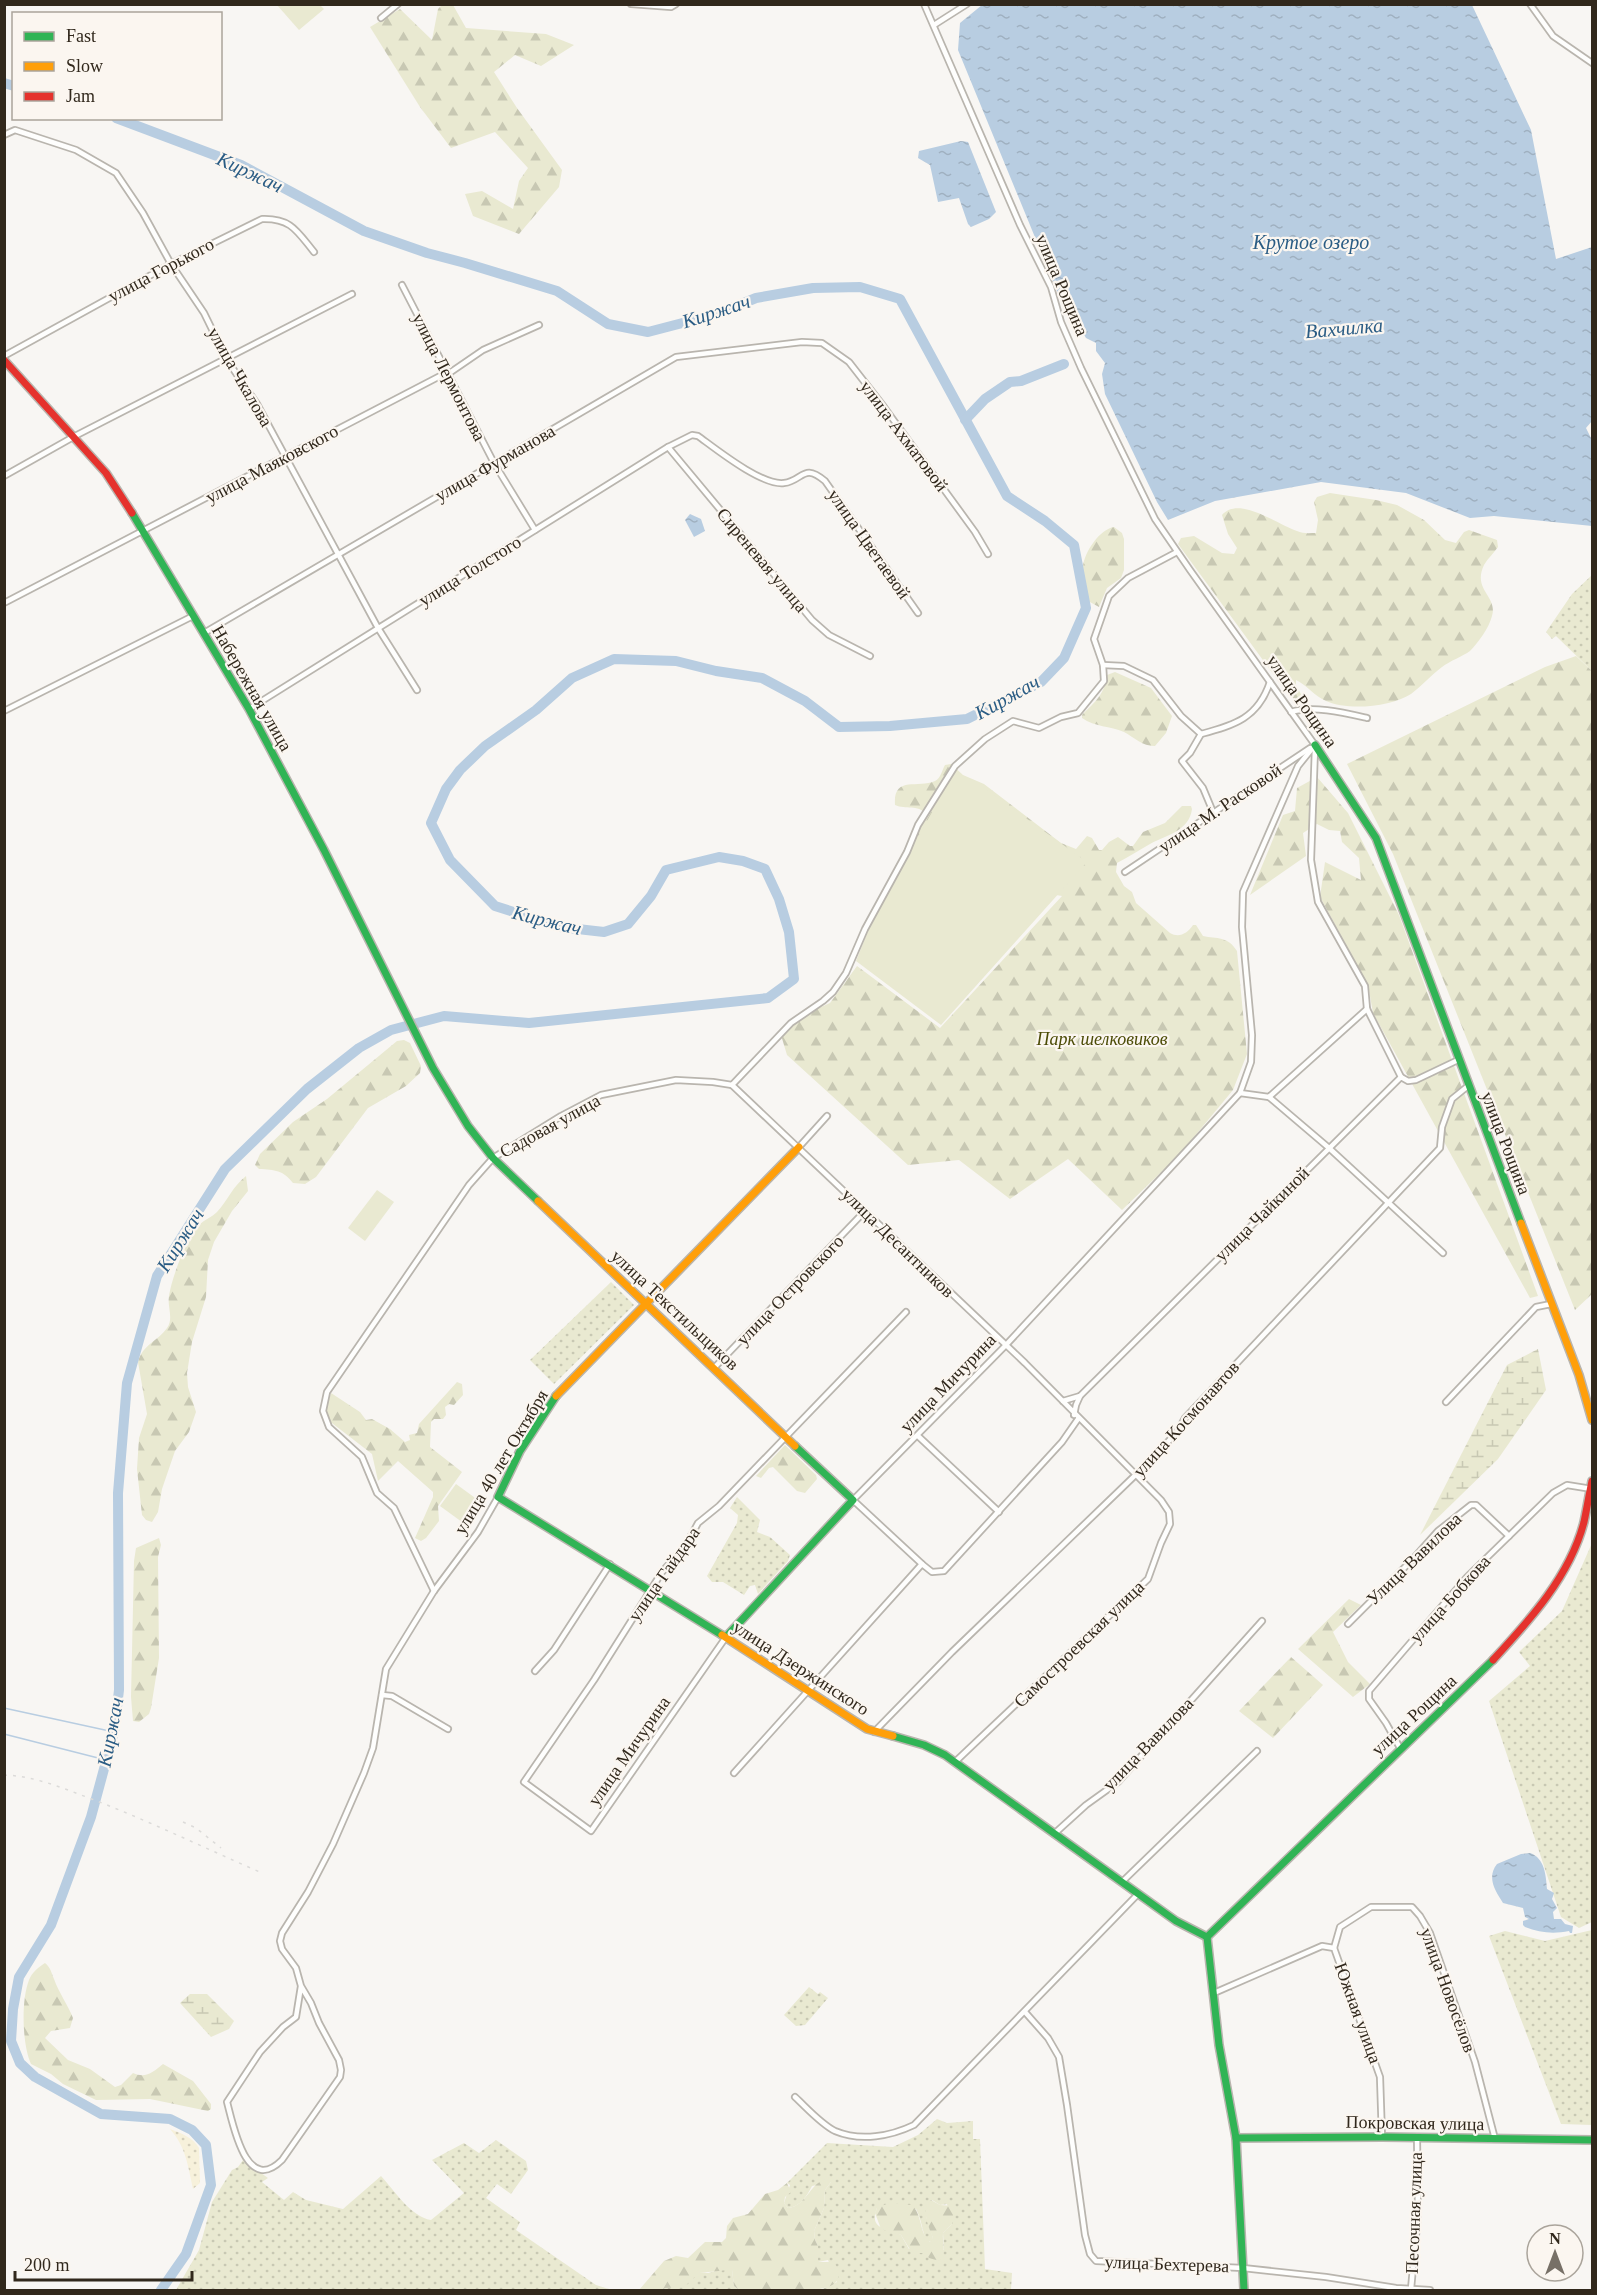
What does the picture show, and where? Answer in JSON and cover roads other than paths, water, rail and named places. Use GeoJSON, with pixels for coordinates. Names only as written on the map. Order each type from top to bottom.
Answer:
{"type":"FeatureCollection","features":[{"type":"Feature","properties":{"kind":"street"},"geometry":{"type":"LineString","coordinates":[[381,18],[398,4]]}},
{"type":"Feature","properties":{"kind":"street"},"geometry":{"type":"LineString","coordinates":[[631,4],[674,6]]}},
{"type":"Feature","properties":{"kind":"street","name":"улица Рощина"},"geometry":{"type":"LineString","coordinates":[[924,4],[1020,225],[1051,288],[1061,322],[1081,368],[1155,519],[1315,745],[1376,838],[1579,1375],[1593,1420]]}},
{"type":"Feature","properties":{"kind":"street"},"geometry":{"type":"LineString","coordinates":[[934,25],[967,4]]}},
{"type":"Feature","properties":{"kind":"street"},"geometry":{"type":"LineString","coordinates":[[1530,4],[1553,36],[1593,63]]}},
{"type":"Feature","properties":{"kind":"street","name":"улица Чкалова"},"geometry":{"type":"LineString","coordinates":[[4,135],[15,130],[76,150],[116,173],[143,213],[171,264],[204,313],[227,360],[257,404],[337,555],[378,628],[417,690]]}},
{"type":"Feature","properties":{"kind":"street","name":"улица Горького"},"geometry":{"type":"LineString","coordinates":[[4,358],[171,264],[262,219],[287,222],[314,252]]}},
{"type":"Feature","properties":{"kind":"street","name":"улица Лермонтова"},"geometry":{"type":"LineString","coordinates":[[402,285],[494,463],[535,530]]}},
{"type":"Feature","properties":{"kind":"street"},"geometry":{"type":"LineString","coordinates":[[4,476],[75,436],[352,294]]}},
{"type":"Feature","properties":{"kind":"street","name":"улица Маяковского"},"geometry":{"type":"LineString","coordinates":[[4,603],[442,375],[448,374],[483,350],[539,325]]}},
{"type":"Feature","properties":{"kind":"street","name":"улица Фурманова"},"geometry":{"type":"LineString","coordinates":[[204,633],[676,357],[802,342]]}},
{"type":"Feature","properties":{"kind":"street","name":"улица Ахматовой"},"geometry":{"type":"LineString","coordinates":[[802,342],[822,343],[849,362],[975,532],[988,554]]}},
{"type":"Feature","properties":{"kind":"street","name":"Набережная улица"},"geometry":{"type":"LineString","coordinates":[[4,358],[106,473],[144,531],[249,709],[324,850],[429,1060]]}},
{"type":"Feature","properties":{"kind":"street","name":"улица Толстого"},"geometry":{"type":"LineString","coordinates":[[249,709],[668,447],[692,435]]}},
{"type":"Feature","properties":{"kind":"street","name":"улица Цветаевой"},"geometry":{"type":"LineString","coordinates":[[692,435],[698,436],[763,479],[784,483],[808,472],[817,474],[918,613]]}},
{"type":"Feature","properties":{"kind":"street","name":"Сиреневая улица"},"geometry":{"type":"LineString","coordinates":[[668,447],[812,620],[829,634],[870,656]]}},
{"type":"Feature","properties":{"kind":"street"},"geometry":{"type":"LineString","coordinates":[[732,1085],[791,1023],[823,1002],[833,992],[846,973],[865,928],[907,852],[918,825],[955,766],[985,739],[1013,721],[1039,728],[1061,717],[1078,712],[1104,681],[1103,665],[1094,639],[1109,596],[1128,578],[1177,552]]}},
{"type":"Feature","properties":{"kind":"street"},"geometry":{"type":"LineString","coordinates":[[4,711],[193,616]]}},
{"type":"Feature","properties":{"kind":"street"},"geometry":{"type":"LineString","coordinates":[[1103,665],[1124,666],[1153,680],[1181,716],[1201,734]]}},
{"type":"Feature","properties":{"kind":"street"},"geometry":{"type":"LineString","coordinates":[[1213,812],[1203,788],[1182,761],[1190,753],[1201,734],[1230,727],[1253,713],[1266,695],[1270,682]]}},
{"type":"Feature","properties":{"kind":"street"},"geometry":{"type":"LineString","coordinates":[[1291,712],[1300,709],[1329,710],[1367,718]]}},
{"type":"Feature","properties":{"kind":"street"},"geometry":{"type":"LineString","coordinates":[[1315,745],[1298,766],[1244,892],[1242,927],[1252,1035],[1251,1062],[1240,1093],[1269,1097],[1329,1148],[1443,1253]]}},
{"type":"Feature","properties":{"kind":"street"},"geometry":{"type":"LineString","coordinates":[[1315,745],[1311,860],[1318,902],[1365,986],[1367,1009],[1401,1077],[1408,1081],[1416,1080],[1458,1060]]}},
{"type":"Feature","properties":{"kind":"street","name":"улица М. Расковой"},"geometry":{"type":"LineString","coordinates":[[1125,872],[1315,745]]}},
{"type":"Feature","properties":{"kind":"street"},"geometry":{"type":"LineString","coordinates":[[1288,762],[1294,762],[1298,766]]}},
{"type":"Feature","properties":{"kind":"street"},"geometry":{"type":"LineString","coordinates":[[1269,1097],[1367,1009]]}},
{"type":"Feature","properties":{"kind":"street","name":"улица Текстильщиков"},"geometry":{"type":"LineString","coordinates":[[429,1060],[468,1126],[493,1158],[645,1305],[922,1564]]}},
{"type":"Feature","properties":{"kind":"street","name":"улица Чайкиной"},"geometry":{"type":"LineString","coordinates":[[922,1564],[932,1572],[944,1571],[1062,1442],[1076,1417],[1076,1405],[1080,1396],[1401,1077]]}},
{"type":"Feature","properties":{"kind":"street","name":"Садовая улица"},"geometry":{"type":"LineString","coordinates":[[434,1591],[394,1508],[377,1493],[362,1457],[329,1427],[323,1411],[327,1392],[469,1185],[493,1158],[561,1116],[601,1095],[675,1080],[732,1085]]}},
{"type":"Feature","properties":{"kind":"street","name":"улица Десантников"},"geometry":{"type":"LineString","coordinates":[[732,1085],[1063,1401],[1076,1417]]}},
{"type":"Feature","properties":{"kind":"street","name":"улица Космонавтов"},"geometry":{"type":"LineString","coordinates":[[874,1732],[952,1652],[1164,1446],[1177,1432],[1185,1418],[1440,1148],[1442,1127],[1452,1099],[1468,1086]]}},
{"type":"Feature","properties":{"kind":"street","name":"улица Мичурина"},"geometry":{"type":"LineString","coordinates":[[591,1831],[726,1637],[853,1500],[1005,1346],[1240,1093]]}},
{"type":"Feature","properties":{"kind":"street","name":"улица 40 лет Октября"},"geometry":{"type":"LineString","coordinates":[[301,1986],[296,1968],[282,1948],[280,1941],[282,1933],[308,1892],[333,1844],[364,1773],[373,1748],[386,1669],[434,1591],[478,1532],[520,1451],[551,1401],[799,1148],[827,1116]]}},
{"type":"Feature","properties":{"kind":"street","name":"улица Островского"},"geometry":{"type":"LineString","coordinates":[[714,1368],[865,1211]]}},
{"type":"Feature","properties":{"kind":"street"},"geometry":{"type":"LineString","coordinates":[[1446,1402],[1536,1307],[1551,1304]]}},
{"type":"Feature","properties":{"kind":"street","name":"улица Гайдара"},"geometry":{"type":"LineString","coordinates":[[591,1831],[524,1782],[662,1572],[686,1545],[698,1523],[719,1506],[906,1312]]}},
{"type":"Feature","properties":{"kind":"street","name":"улица Чайкиной"},"geometry":{"type":"LineString","coordinates":[[1063,1401],[1080,1396]]}},
{"type":"Feature","properties":{"kind":"street"},"geometry":{"type":"LineString","coordinates":[[1076,1417],[1136,1474]]}},
{"type":"Feature","properties":{"kind":"street"},"geometry":{"type":"LineString","coordinates":[[918,1436],[999,1512]]}},
{"type":"Feature","properties":{"kind":"street","name":"Самостроевская улица"},"geometry":{"type":"LineString","coordinates":[[955,1762],[1148,1580],[1170,1524],[1169,1512],[1136,1474]]}},
{"type":"Feature","properties":{"kind":"street","name":"улица Бобкова"},"geometry":{"type":"LineString","coordinates":[[1400,1748],[1386,1723],[1369,1700],[1370,1691],[1467,1577],[1553,1492],[1567,1485],[1592,1485]]}},
{"type":"Feature","properties":{"kind":"street","name":"улица Рощина"},"geometry":{"type":"LineString","coordinates":[[1207,1937],[1506,1648],[1534,1615],[1566,1566],[1585,1522],[1592,1485]]}},
{"type":"Feature","properties":{"kind":"street","name":"улица Дзержинского"},"geometry":{"type":"LineString","coordinates":[[498,1497],[610,1564],[874,1732],[924,1745],[955,1762],[1176,1921],[1207,1937]]}},
{"type":"Feature","properties":{"kind":"street","name":"Улица Вавилова"},"geometry":{"type":"LineString","coordinates":[[1348,1624],[1438,1531],[1471,1504],[1476,1505],[1509,1536]]}},
{"type":"Feature","properties":{"kind":"street"},"geometry":{"type":"LineString","coordinates":[[535,1671],[554,1650],[610,1564]]}},
{"type":"Feature","properties":{"kind":"street"},"geometry":{"type":"LineString","coordinates":[[734,1773],[922,1564]]}},
{"type":"Feature","properties":{"kind":"street","name":"улица Вавилова"},"geometry":{"type":"LineString","coordinates":[[1054,1834],[1086,1805],[1118,1782],[1262,1622]]}},
{"type":"Feature","properties":{"kind":"street"},"geometry":{"type":"LineString","coordinates":[[382,1695],[392,1696],[448,1729]]}},
{"type":"Feature","properties":{"kind":"street"},"geometry":{"type":"LineString","coordinates":[[1122,1882],[1257,1751]]}},
{"type":"Feature","properties":{"kind":"street"},"geometry":{"type":"LineString","coordinates":[[795,2097],[835,2131],[871,2137],[900,2132],[914,2125],[926,2116],[1138,1894]]}},
{"type":"Feature","properties":{"kind":"street","name":"улица Новосёлов"},"geometry":{"type":"LineString","coordinates":[[1334,1948],[1340,1927],[1371,1907],[1412,1907],[1420,1916],[1430,1933],[1475,2062],[1495,2139]]}},
{"type":"Feature","properties":{"kind":"street"},"geometry":{"type":"LineString","coordinates":[[1207,1937],[1219,2045],[1236,2138],[1244,2290]]}},
{"type":"Feature","properties":{"kind":"street","name":"Южная улица"},"geometry":{"type":"LineString","coordinates":[[1214,1993],[1322,1946],[1334,1948],[1380,2078],[1382,2137]]}},
{"type":"Feature","properties":{"kind":"street"},"geometry":{"type":"LineString","coordinates":[[301,1986],[339,2060],[340,2077],[282,2160],[274,2167],[264,2170],[253,2166],[245,2158],[227,2102],[260,2052],[283,2027],[296,2017],[301,1986]]}},
{"type":"Feature","properties":{"kind":"street","name":"улица Бехтерева"},"geometry":{"type":"LineString","coordinates":[[1025,2012],[1048,2038],[1059,2057],[1085,2235],[1092,2258],[1100,2263],[1243,2268],[1430,2290]]}},
{"type":"Feature","properties":{"kind":"street","name":"Покровская улица"},"geometry":{"type":"LineString","coordinates":[[1236,2138],[1593,2139]]}},
{"type":"Feature","properties":{"kind":"street","name":"Песочная улица"},"geometry":{"type":"LineString","coordinates":[[1408,2289],[1418,2214],[1417,2138]]}},
{"type":"Feature","properties":{"kind":"water","name":"Крутое озеро"},"geometry":{"type":"Polygon","coordinates":[[[982,5],[1472,5],[1531,130],[1556,259],[1592,247],[1592,421],[1586,428],[1592,440],[1592,526],[1494,516],[1470,518],[1406,493],[1321,482],[1215,501],[1168,520],[1105,394],[1102,374],[1105,363],[1096,351],[1096,343],[1086,338],[1076,322],[1079,314],[1062,303],[958,50],[960,23],[982,5]]]}},
{"type":"Feature","properties":{"kind":"water"},"geometry":{"type":"Polygon","coordinates":[[[961,141],[968,142],[996,212],[989,219],[971,227],[959,198],[938,202],[930,165],[918,158],[919,151],[961,141]]]}},
{"type":"Feature","properties":{"kind":"water"},"geometry":{"type":"Polygon","coordinates":[[[690,514],[701,519],[705,531],[694,537],[685,520],[690,514]]]}},
{"type":"Feature","properties":{"kind":"water"},"geometry":{"type":"Polygon","coordinates":[[[1530,1853],[1542,1863],[1547,1889],[1554,1893],[1552,1899],[1557,1908],[1553,1912],[1554,1919],[1561,1919],[1565,1924],[1573,1926],[1572,1933],[1569,1931],[1542,1932],[1525,1927],[1523,1921],[1529,1919],[1525,1917],[1523,1908],[1503,1903],[1493,1885],[1492,1874],[1497,1864],[1521,1854],[1530,1853]]]}},
{"type":"Feature","properties":{"kind":"waterway","name":"Киржач"},"geometry":{"type":"LineString","coordinates":[[4,83],[12,85]]}},
{"type":"Feature","properties":{"kind":"waterway","name":"Киржач"},"geometry":{"type":"LineString","coordinates":[[121,120],[241,165],[364,231],[427,253],[557,291],[608,324],[648,332],[717,314],[756,298],[813,288],[860,287],[900,299],[1007,496],[1045,521],[1074,545],[1086,608],[1064,658],[1041,682],[967,719],[890,726],[839,727],[805,701],[762,678],[716,671],[676,661],[614,659],[572,678],[536,710],[485,746],[460,770],[446,789],[431,823],[450,860],[495,906],[560,927],[604,932],[628,924],[651,896],[666,870],[719,857],[743,861],[765,869],[779,899],[789,932],[794,979],[768,998],[529,1023],[444,1016],[391,1030],[359,1048],[307,1089],[225,1169],[157,1276],[127,1383],[118,1493],[119,1690],[114,1732],[91,1817],[51,1925],[19,1977],[13,2009],[11,2041],[20,2063],[35,2077],[101,2114],[170,2119],[192,2130],[206,2145],[211,2185],[186,2254],[161,2290]]}},
{"type":"Feature","properties":{"kind":"waterway","name":"Вахчилка"},"geometry":{"type":"LineString","coordinates":[[965,420],[985,399],[1010,382],[1021,381],[1064,364]]}},
{"type":"Feature","properties":{"kind":"waterway"},"geometry":{"type":"LineString","coordinates":[[4,1708],[114,1732]]}},
{"type":"Feature","properties":{"kind":"waterway"},"geometry":{"type":"LineString","coordinates":[[4,1734],[106,1760]]}},
{"type":"Feature","properties":{"kind":"railway"},"geometry":{"type":"LineString","coordinates":[[4,1775],[40,1781],[63,1788],[159,1827],[262,1873]]}},
{"type":"Feature","properties":{"kind":"railway"},"geometry":{"type":"LineString","coordinates":[[183,1822],[196,1828],[221,1848]]}},
{"type":"Feature","properties":{"kind":"park label","name":"Парк шелковиков"},"geometry":{"type":"Point","coordinates":[1102,1039]}}]}
